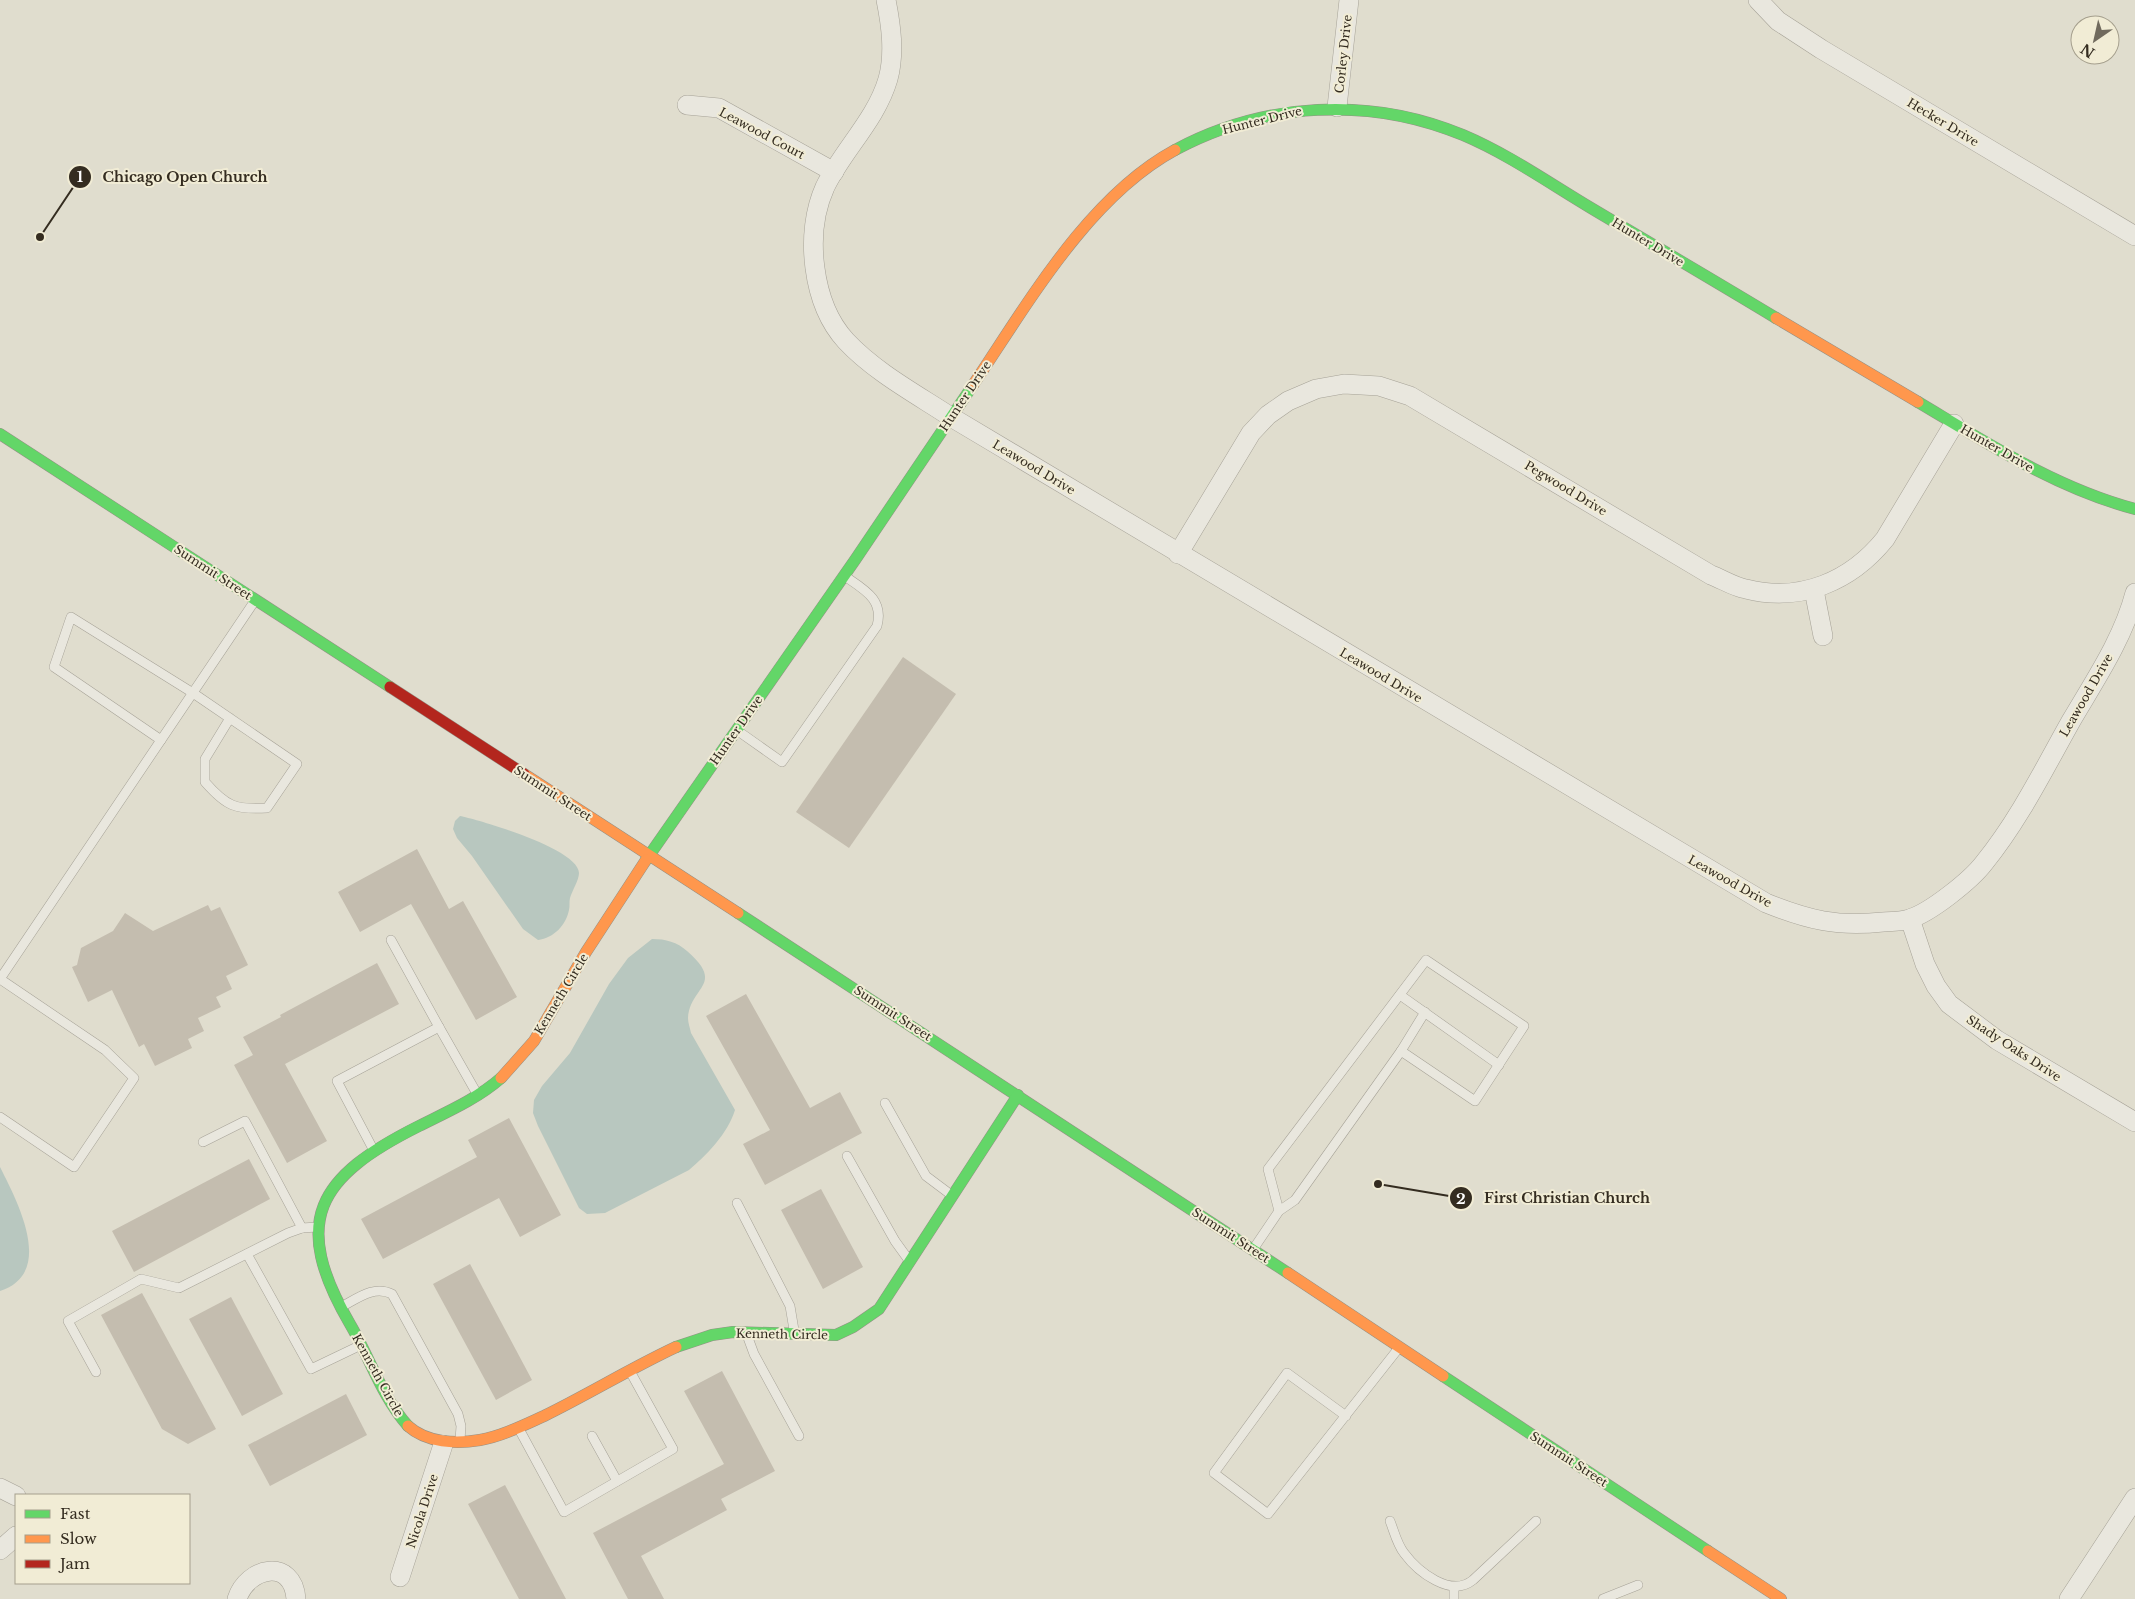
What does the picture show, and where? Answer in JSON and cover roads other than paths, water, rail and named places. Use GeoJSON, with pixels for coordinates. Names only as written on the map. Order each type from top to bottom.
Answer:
{"type":"FeatureCollection","features":[{"type":"Feature","properties":{"kind":"street","name":"Leawood Drive"},"geometry":{"type":"LineString","coordinates":[[886,0],[892,50],[888,78],[867,124],[834,172],[825,189],[815,227],[813,255],[817,282],[828,313],[846,341],[875,366],[950,417],[1766,903],[1801,917],[1833,924],[1859,925],[1910,919],[1943,900],[1968,881],[1985,862],[2034,787],[2121,633],[2135,593]]}},
{"type":"Feature","properties":{"kind":"street","name":"Corley Drive"},"geometry":{"type":"LineString","coordinates":[[1338,107],[1349,0]]}},
{"type":"Feature","properties":{"kind":"street","name":"Hecker Drive"},"geometry":{"type":"LineString","coordinates":[[1758,0],[1778,21],[1821,49],[2135,236]]}},
{"type":"Feature","properties":{"kind":"street","name":"Leawood Court"},"geometry":{"type":"LineString","coordinates":[[687,105],[719,108],[834,172]]}},
{"type":"Feature","properties":{"kind":"street","name":"Hunter Drive"},"geometry":{"type":"LineString","coordinates":[[649,855],[845,576],[950,417],[1090,217],[1134,177],[1161,158],[1190,142],[1232,125],[1294,110],[1338,107],[1415,118],[1462,134],[1517,164],[1954,424],[2056,482],[2104,502],[2135,508]]}},
{"type":"Feature","properties":{"kind":"street","name":"Pegwood Drive"},"geometry":{"type":"LineString","coordinates":[[1178,554],[1251,433],[1268,415],[1288,401],[1316,389],[1344,384],[1362,384],[1379,386],[1410,396],[1711,574],[1746,590],[1779,593],[1814,590],[1850,572],[1872,556],[1885,539],[1954,424]]}},
{"type":"Feature","properties":{"kind":"street","name":"Summit Street"},"geometry":{"type":"LineString","coordinates":[[0,434],[1018,1095],[1781,1599]]}},
{"type":"Feature","properties":{"kind":"street"},"geometry":{"type":"LineString","coordinates":[[1814,590],[1823,636]]}},
{"type":"Feature","properties":{"kind":"street","name":"Kenneth Circle"},"geometry":{"type":"LineString","coordinates":[[649,855],[579,962],[528,1050],[496,1082],[478,1094],[374,1151],[351,1167],[336,1184],[324,1204],[317,1227],[319,1256],[326,1278],[385,1390],[409,1429],[451,1444],[478,1442],[518,1429],[674,1346],[714,1334],[794,1333],[827,1338],[852,1328],[878,1310],[1018,1095]]}},
{"type":"Feature","properties":{"kind":"street","name":"Shady Oaks Drive"},"geometry":{"type":"LineString","coordinates":[[1910,919],[1925,964],[1936,986],[1949,1004],[1997,1040],[2133,1117]]}},
{"type":"Feature","properties":{"kind":"street","name":"Nicola Drive"},"geometry":{"type":"LineString","coordinates":[[400,1577],[451,1444]]}},
{"type":"Feature","properties":{"kind":"street"},"geometry":{"type":"LineString","coordinates":[[0,1488],[15,1496]]}},
{"type":"Feature","properties":{"kind":"street"},"geometry":{"type":"LineString","coordinates":[[2069,1599],[2135,1498]]}},
{"type":"Feature","properties":{"kind":"street"},"geometry":{"type":"LineString","coordinates":[[0,1550],[15,1537]]}},
{"type":"Feature","properties":{"kind":"street"},"geometry":{"type":"LineString","coordinates":[[237,1599],[245,1585],[253,1577],[265,1572],[278,1571],[287,1575],[295,1586],[296,1599]]}},
{"type":"Feature","properties":{"kind":"lane"},"geometry":{"type":"LineString","coordinates":[[736,730],[782,762],[877,626],[880,616],[877,604],[870,594],[845,576]]}},
{"type":"Feature","properties":{"kind":"lane"},"geometry":{"type":"LineString","coordinates":[[0,1117],[74,1167],[134,1078],[105,1050],[0,979],[256,600]]}},
{"type":"Feature","properties":{"kind":"lane"},"geometry":{"type":"LineString","coordinates":[[161,740],[54,667],[71,617],[230,718],[297,764],[267,808],[247,810],[222,802],[205,782],[205,759],[230,718]]}},
{"type":"Feature","properties":{"kind":"lane"},"geometry":{"type":"LineString","coordinates":[[391,940],[478,1094]]}},
{"type":"Feature","properties":{"kind":"lane"},"geometry":{"type":"LineString","coordinates":[[1279,1211],[1268,1169],[1426,960],[1524,1026],[1475,1101],[1401,1051]]}},
{"type":"Feature","properties":{"kind":"lane"},"geometry":{"type":"LineString","coordinates":[[1400,994],[1499,1065]]}},
{"type":"Feature","properties":{"kind":"lane"},"geometry":{"type":"LineString","coordinates":[[1253,1250],[1279,1211],[1296,1200],[1401,1051],[1425,1012]]}},
{"type":"Feature","properties":{"kind":"lane"},"geometry":{"type":"LineString","coordinates":[[374,1151],[337,1081],[439,1027]]}},
{"type":"Feature","properties":{"kind":"lane"},"geometry":{"type":"LineString","coordinates":[[885,1103],[926,1176],[953,1195]]}},
{"type":"Feature","properties":{"kind":"lane"},"geometry":{"type":"LineString","coordinates":[[203,1142],[245,1121],[302,1228]]}},
{"type":"Feature","properties":{"kind":"lane"},"geometry":{"type":"LineString","coordinates":[[847,1156],[894,1241],[910,1261]]}},
{"type":"Feature","properties":{"kind":"lane"},"geometry":{"type":"LineString","coordinates":[[737,1203],[790,1306],[794,1333]]}},
{"type":"Feature","properties":{"kind":"lane"},"geometry":{"type":"LineString","coordinates":[[96,1372],[68,1320],[141,1279],[179,1288],[302,1228],[317,1227]]}},
{"type":"Feature","properties":{"kind":"lane"},"geometry":{"type":"LineString","coordinates":[[248,1254],[312,1369],[362,1344]]}},
{"type":"Feature","properties":{"kind":"lane"},"geometry":{"type":"LineString","coordinates":[[341,1307],[372,1291],[382,1289],[392,1294],[458,1414],[461,1426],[451,1444]]}},
{"type":"Feature","properties":{"kind":"lane"},"geometry":{"type":"LineString","coordinates":[[746,1333],[754,1354],[799,1436]]}},
{"type":"Feature","properties":{"kind":"lane"},"geometry":{"type":"LineString","coordinates":[[1346,1416],[1287,1373],[1214,1473],[1268,1514],[1346,1416],[1400,1347]]}},
{"type":"Feature","properties":{"kind":"lane"},"geometry":{"type":"LineString","coordinates":[[518,1429],[564,1512],[673,1450],[628,1369]]}},
{"type":"Feature","properties":{"kind":"lane"},"geometry":{"type":"LineString","coordinates":[[592,1436],[617,1481]]}},
{"type":"Feature","properties":{"kind":"lane"},"geometry":{"type":"LineString","coordinates":[[1390,1521],[1403,1553],[1425,1572],[1444,1585],[1454,1588],[1461,1587],[1473,1580],[1536,1521]]}},
{"type":"Feature","properties":{"kind":"lane"},"geometry":{"type":"LineString","coordinates":[[1603,1599],[1638,1585]]}},
{"type":"Feature","properties":{"kind":"lane"},"geometry":{"type":"LineString","coordinates":[[1454,1588],[1454,1599]]}},
{"type":"Feature","properties":{"kind":"place","name":"Chicago Open Church"},"geometry":{"type":"Point","coordinates":[40,237]}},
{"type":"Feature","properties":{"kind":"place","name":"First Christian Church"},"geometry":{"type":"Point","coordinates":[1378,1184]}}]}
